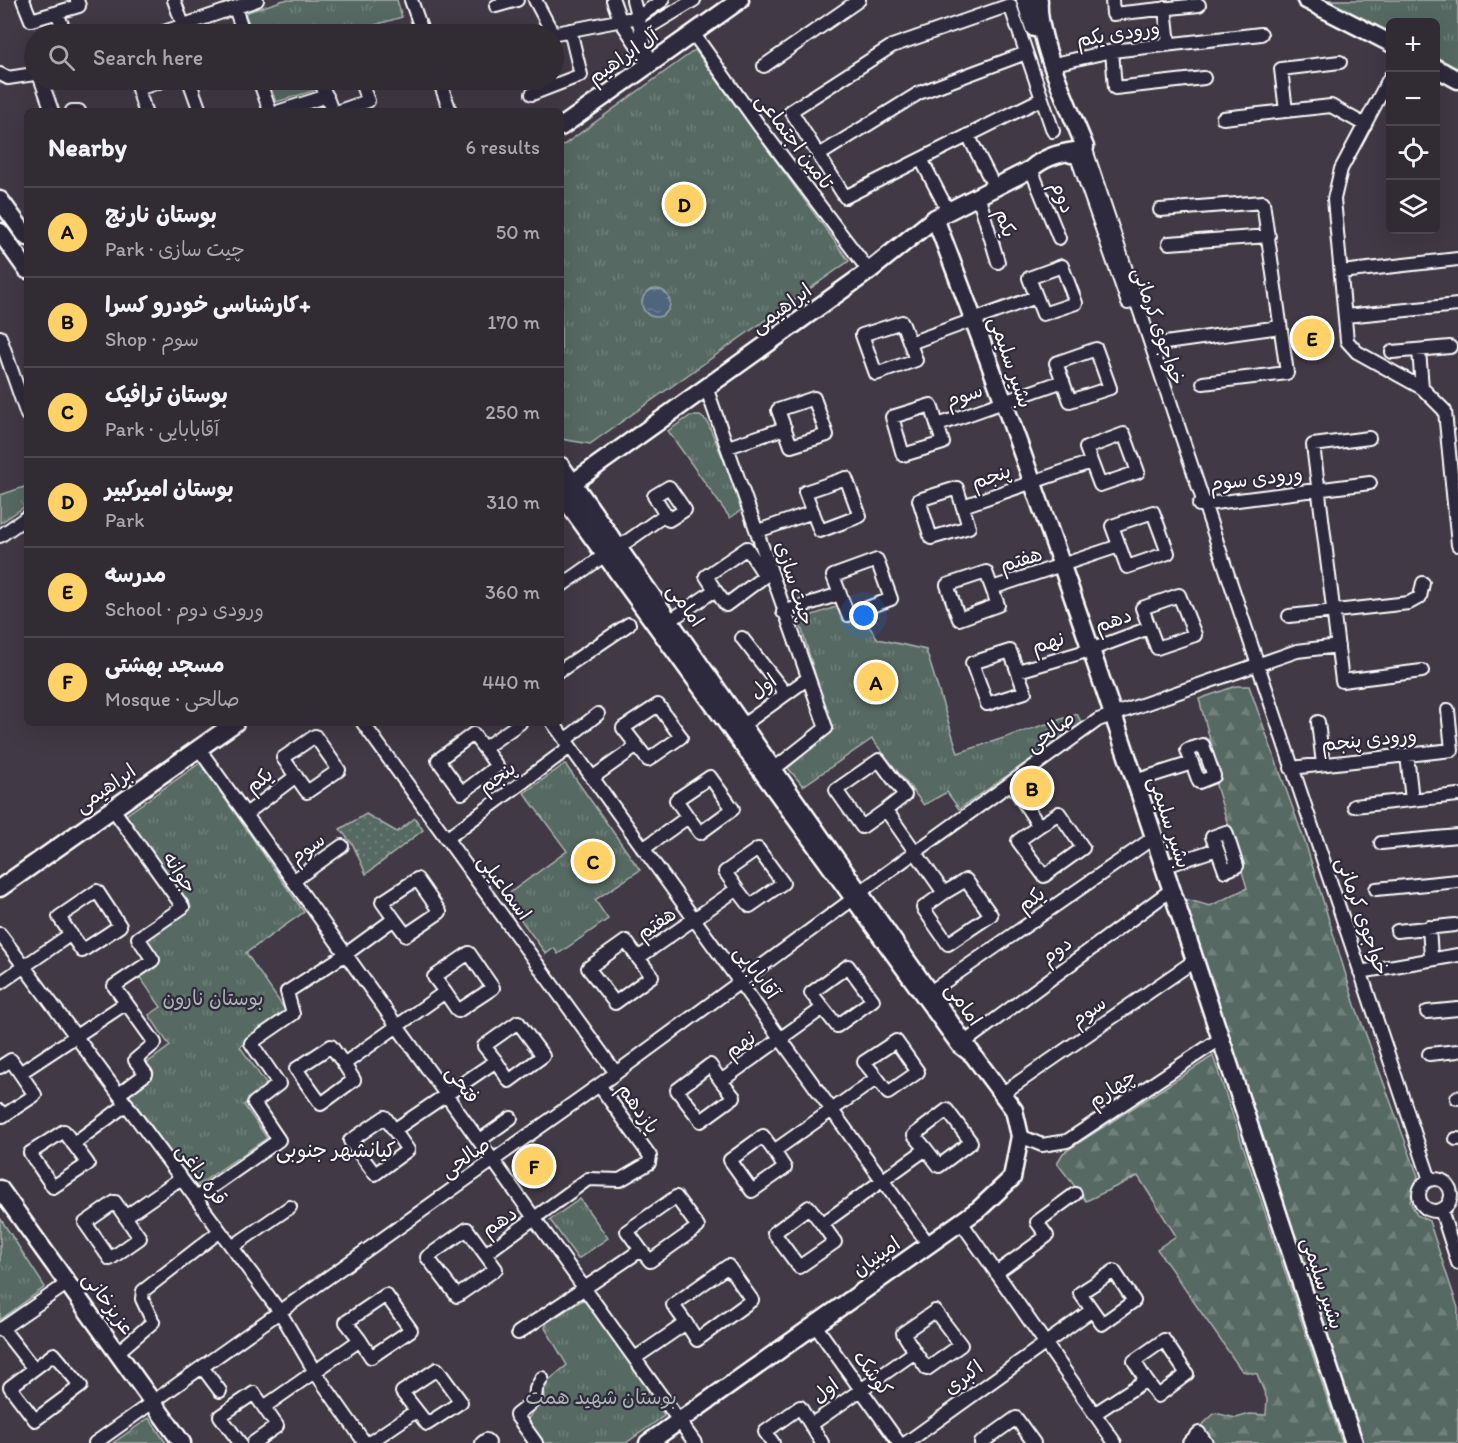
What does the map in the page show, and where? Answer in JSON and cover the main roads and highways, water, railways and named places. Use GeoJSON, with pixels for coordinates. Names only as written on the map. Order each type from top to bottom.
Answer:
{"type":"FeatureCollection","features":[{"type":"Feature","properties":{"kind":"main road","name":"آل ابراهیم"},"geometry":{"type":"LineString","coordinates":[[564,125],[740,0]]}},
{"type":"Feature","properties":{"kind":"main road","name":"خواجوی کرمانی"},"geometry":{"type":"LineString","coordinates":[[1025,0],[1080,149]]}},
{"type":"Feature","properties":{"kind":"main road","name":"خواجوی کرمانی"},"geometry":{"type":"LineString","coordinates":[[1039,0],[1041,21],[1080,149]]}},
{"type":"Feature","properties":{"kind":"main road"},"geometry":{"type":"LineString","coordinates":[[1306,0],[1386,42]]}},
{"type":"Feature","properties":{"kind":"main road"},"geometry":{"type":"LineString","coordinates":[[1440,70],[1458,80]]}},
{"type":"Feature","properties":{"kind":"main road","name":"ابراهیمی"},"geometry":{"type":"LineString","coordinates":[[565,489],[869,271],[942,214],[994,186],[1031,169],[1040,170],[1080,149]]}},
{"type":"Feature","properties":{"kind":"main road"},"geometry":{"type":"LineString","coordinates":[[0,200],[24,233]]}},
{"type":"Feature","properties":{"kind":"main road","name":"بشیر سلیمی"},"geometry":{"type":"LineString","coordinates":[[942,214],[974,318],[1135,781],[1354,1443]]}},
{"type":"Feature","properties":{"kind":"main road"},"geometry":{"type":"LineString","coordinates":[[0,232],[24,266]]}},
{"type":"Feature","properties":{"kind":"main road","name":"امامی"},"geometry":{"type":"LineString","coordinates":[[565,489],[612,551],[857,895],[960,1045],[969,1049]]}},
{"type":"Feature","properties":{"kind":"main road","name":"امامی"},"geometry":{"type":"LineString","coordinates":[[612,551],[671,620],[774,769],[857,895],[930,992],[969,1049]]}},
{"type":"Feature","properties":{"kind":"main road","name":"ابراهیمی"},"geometry":{"type":"LineString","coordinates":[[0,888],[231,726]]}},
{"type":"Feature","properties":{"kind":"main road","name":"امینیان"},"geometry":{"type":"LineString","coordinates":[[648,1443],[961,1222],[1012,1178],[1020,1136],[1014,1110],[1004,1093],[969,1049]]}},
{"type":"Feature","properties":{"kind":"main road","name":"عزیزخانی"},"geometry":{"type":"LineString","coordinates":[[0,1189],[182,1443]]}},
{"type":"Feature","properties":{"kind":"water"},"geometry":{"type":"Polygon","coordinates":[[[656,289],[666,293],[670,303],[666,313],[656,317],[646,313],[642,303],[646,293],[656,289]]]}},
{"type":"Feature","properties":{"kind":"place","name":"بوستان امیرکبیر"},"geometry":{"type":"Point","coordinates":[684,204]}},
{"type":"Feature","properties":{"kind":"place","name":"مدرسه"},"geometry":{"type":"Point","coordinates":[1312,338]}},
{"type":"Feature","properties":{"kind":"place","name":"بوستان نارنج"},"geometry":{"type":"Point","coordinates":[876,682]}},
{"type":"Feature","properties":{"kind":"place","name":"کارشناسی خودرو کسرا+"},"geometry":{"type":"Point","coordinates":[1032,788]}},
{"type":"Feature","properties":{"kind":"place","name":"بوستان ترافیک"},"geometry":{"type":"Point","coordinates":[593,861]}},
{"type":"Feature","properties":{"kind":"place","name":"مسجد بهشتی"},"geometry":{"type":"Point","coordinates":[534,1166]}},
{"type":"Feature","properties":{"kind":"district","name":"کیانشهر جنوبی"},"geometry":{"type":"Point","coordinates":[336,1149]}},
{"type":"Feature","properties":{"kind":"park label","name":"بوستان نارون"},"geometry":{"type":"Point","coordinates":[213,998]}},
{"type":"Feature","properties":{"kind":"park label","name":"بوستان شهید همت"},"geometry":{"type":"Point","coordinates":[601,1397]}}]}
